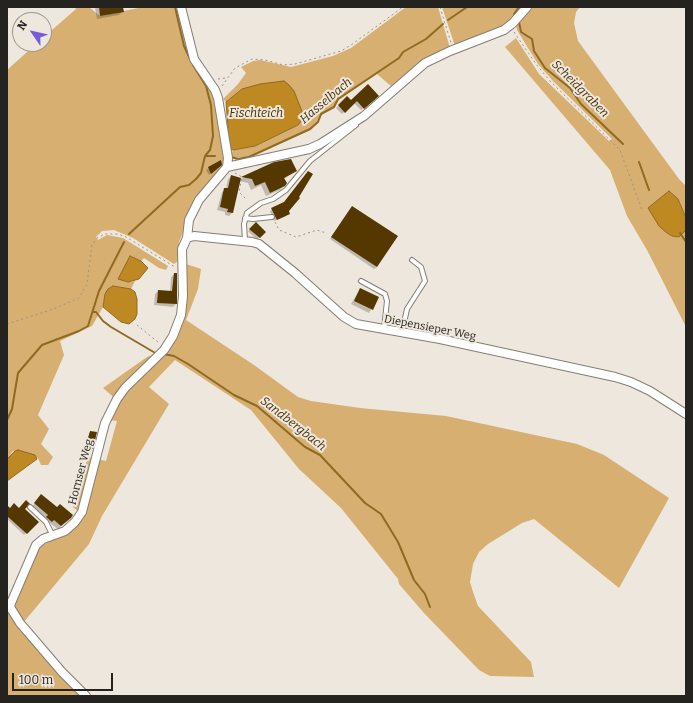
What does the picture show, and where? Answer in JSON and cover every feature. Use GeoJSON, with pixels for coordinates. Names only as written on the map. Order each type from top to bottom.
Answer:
{"type":"FeatureCollection","features":[{"type":"Feature","properties":{"kind":"street"},"geometry":{"type":"LineString","coordinates":[[181,7],[194,59],[209,81],[218,98],[228,158],[227,167],[195,206],[188,225],[187,238],[182,249],[182,269]]}},
{"type":"Feature","properties":{"kind":"street"},"geometry":{"type":"LineString","coordinates":[[227,167],[314,147],[362,118],[425,63],[509,27],[527,7]]}},
{"type":"Feature","properties":{"kind":"street","name":"Diepensieper Weg"},"geometry":{"type":"LineString","coordinates":[[187,238],[194,236],[256,242],[348,320],[364,326],[402,332],[615,377],[631,382],[650,391],[686,414]]}},
{"type":"Feature","properties":{"kind":"street","name":"Hornser Weg"},"geometry":{"type":"LineString","coordinates":[[86,696],[20,623],[10,607],[12,598],[33,549],[39,542],[65,531],[78,518],[85,505],[94,461],[112,408],[125,388],[158,357],[173,336],[181,314],[184,286],[182,269]]}},
{"type":"Feature","properties":{"kind":"lane"},"geometry":{"type":"LineString","coordinates":[[245,241],[245,218],[247,213],[261,203],[273,199],[286,190],[310,162],[347,133],[362,118]]}},
{"type":"Feature","properties":{"kind":"lane"},"geometry":{"type":"LineString","coordinates":[[245,218],[252,219],[272,217]]}},
{"type":"Feature","properties":{"kind":"lane"},"geometry":{"type":"LineString","coordinates":[[402,332],[407,309],[425,281],[421,267],[412,260]]}},
{"type":"Feature","properties":{"kind":"lane"},"geometry":{"type":"LineString","coordinates":[[361,281],[385,294],[387,301],[384,330]]}},
{"type":"Feature","properties":{"kind":"lane"},"geometry":{"type":"LineString","coordinates":[[30,507],[46,522],[53,536]]}},
{"type":"Feature","properties":{"kind":"path"},"geometry":{"type":"LineString","coordinates":[[218,98],[227,78],[235,68],[252,59],[265,60],[282,65],[295,64],[337,52],[351,45],[403,7]]}},
{"type":"Feature","properties":{"kind":"path"},"geometry":{"type":"LineString","coordinates":[[440,7],[450,36],[450,51]]}},
{"type":"Feature","properties":{"kind":"path"},"geometry":{"type":"LineString","coordinates":[[509,27],[519,38],[536,64],[550,81],[620,150],[642,210]]}},
{"type":"Feature","properties":{"kind":"path"},"geometry":{"type":"LineString","coordinates":[[209,81],[227,78]]}},
{"type":"Feature","properties":{"kind":"path"},"geometry":{"type":"LineString","coordinates":[[241,177],[239,192],[246,199]]}},
{"type":"Feature","properties":{"kind":"path"},"geometry":{"type":"LineString","coordinates":[[272,217],[279,230],[291,236],[298,236],[317,230],[326,234]]}},
{"type":"Feature","properties":{"kind":"path"},"geometry":{"type":"LineString","coordinates":[[7,324],[51,310],[79,298],[87,284],[92,245],[97,238],[106,234],[118,234],[126,237],[173,266],[182,269]]}},
{"type":"Feature","properties":{"kind":"path"},"geometry":{"type":"LineString","coordinates":[[137,325],[165,349]]}},
{"type":"Feature","properties":{"kind":"shaded area"},"geometry":{"type":"Polygon","coordinates":[[[75,7],[89,7],[100,16],[143,7],[180,7],[190,55],[215,96],[225,166],[186,225],[179,242],[179,260],[174,264],[133,238],[114,230],[102,231],[96,237],[98,240],[107,235],[123,238],[168,266],[166,270],[159,268],[144,258],[141,261],[130,256],[128,282],[135,281],[131,289],[113,286],[105,294],[103,307],[92,326],[60,341],[64,355],[38,415],[49,429],[41,444],[53,457],[48,465],[41,465],[38,458],[13,451],[7,459],[7,70],[27,52],[52,52],[52,30],[76,9],[75,7]]]}},
{"type":"Feature","properties":{"kind":"shaded area"},"geometry":{"type":"Polygon","coordinates":[[[406,7],[438,7],[450,48],[392,87],[377,74],[339,100],[334,108],[324,112],[311,130],[249,157],[230,158],[233,150],[255,146],[298,125],[242,89],[226,102],[223,99],[238,84],[246,73],[241,67],[253,61],[260,60],[291,67],[333,56],[351,48],[406,7]]]}},
{"type":"Feature","properties":{"kind":"shaded area"},"geometry":{"type":"Polygon","coordinates":[[[442,7],[524,7],[504,28],[455,46],[442,7]]]}},
{"type":"Feature","properties":{"kind":"shaded area"},"geometry":{"type":"Polygon","coordinates":[[[531,7],[580,7],[576,12],[574,23],[578,41],[679,179],[686,186],[686,218],[678,199],[667,233],[672,236],[679,237],[686,230],[686,327],[647,250],[627,216],[610,170],[505,47],[516,38],[539,74],[609,141],[612,139],[553,81],[538,64],[528,48],[517,30],[516,23],[531,7]]]}},
{"type":"Feature","properties":{"kind":"shaded area"},"geometry":{"type":"Polygon","coordinates":[[[183,263],[201,269],[198,289],[186,320],[254,365],[298,397],[311,401],[360,408],[446,416],[577,444],[604,455],[669,498],[619,588],[534,519],[522,523],[488,544],[479,552],[473,564],[470,582],[473,592],[478,606],[531,662],[534,677],[490,676],[479,670],[424,613],[399,584],[398,579],[341,508],[299,469],[251,410],[175,360],[149,387],[169,404],[102,516],[89,544],[23,623],[14,608],[14,599],[36,551],[54,539],[80,513],[73,507],[88,457],[106,461],[117,421],[109,420],[117,400],[103,388],[147,357],[166,350],[180,324],[183,263]]]}},
{"type":"Feature","properties":{"kind":"shaded area"},"geometry":{"type":"Polygon","coordinates":[[[7,611],[9,612],[84,696],[7,696],[7,611]]]}},
{"type":"Feature","properties":{"kind":"water","name":"Fischteich"},"geometry":{"type":"Polygon","coordinates":[[[284,81],[294,91],[303,114],[302,120],[298,125],[255,146],[233,150],[229,148],[226,134],[228,127],[226,102],[242,89],[260,84],[284,81]]]}},
{"type":"Feature","properties":{"kind":"water"},"geometry":{"type":"Polygon","coordinates":[[[669,191],[678,199],[686,218],[686,230],[679,237],[672,236],[659,226],[648,208],[669,191]]]}},
{"type":"Feature","properties":{"kind":"water"},"geometry":{"type":"Polygon","coordinates":[[[130,256],[141,261],[148,268],[139,279],[128,282],[118,279],[130,256]]]}},
{"type":"Feature","properties":{"kind":"water"},"geometry":{"type":"Polygon","coordinates":[[[113,286],[131,289],[135,292],[137,299],[137,314],[135,319],[129,324],[121,322],[103,307],[105,294],[108,289],[113,286]]]}},
{"type":"Feature","properties":{"kind":"water"},"geometry":{"type":"Polygon","coordinates":[[[18,450],[35,455],[37,459],[7,481],[7,459],[18,450]]]}},
{"type":"Feature","properties":{"kind":"building"},"geometry":{"type":"Polygon","coordinates":[[[99,7],[123,7],[124,12],[100,16],[99,7]]]}},
{"type":"Feature","properties":{"kind":"building"},"geometry":{"type":"Polygon","coordinates":[[[368,84],[379,96],[364,109],[357,101],[345,113],[338,105],[347,96],[351,100],[368,84]]]}},
{"type":"Feature","properties":{"kind":"building"},"geometry":{"type":"Polygon","coordinates":[[[291,159],[297,171],[284,178],[287,183],[285,186],[270,193],[265,182],[255,186],[252,179],[241,177],[274,162],[291,159]]]}},
{"type":"Feature","properties":{"kind":"building"},"geometry":{"type":"Polygon","coordinates":[[[221,160],[222,165],[211,174],[208,167],[221,160]]]}},
{"type":"Feature","properties":{"kind":"building"},"geometry":{"type":"Polygon","coordinates":[[[308,171],[313,174],[299,197],[300,198],[289,211],[290,214],[277,220],[271,208],[284,202],[308,171]]]}},
{"type":"Feature","properties":{"kind":"building"},"geometry":{"type":"Polygon","coordinates":[[[231,175],[241,178],[233,213],[227,212],[228,209],[220,207],[224,188],[228,188],[231,175]]]}},
{"type":"Feature","properties":{"kind":"building"},"geometry":{"type":"Polygon","coordinates":[[[352,206],[398,236],[377,267],[331,237],[352,206]]]}},
{"type":"Feature","properties":{"kind":"building"},"geometry":{"type":"Polygon","coordinates":[[[256,222],[266,232],[260,238],[249,229],[256,222]]]}},
{"type":"Feature","properties":{"kind":"building"},"geometry":{"type":"Polygon","coordinates":[[[174,273],[177,273],[177,304],[157,303],[158,290],[172,291],[174,273]]]}},
{"type":"Feature","properties":{"kind":"building"},"geometry":{"type":"Polygon","coordinates":[[[360,288],[379,297],[373,310],[354,301],[360,288]]]}},
{"type":"Feature","properties":{"kind":"building"},"geometry":{"type":"Polygon","coordinates":[[[90,431],[97,432],[93,449],[85,448],[90,431]]]}},
{"type":"Feature","properties":{"kind":"building"},"geometry":{"type":"Polygon","coordinates":[[[41,494],[57,507],[60,504],[73,515],[71,518],[61,526],[54,520],[52,522],[46,517],[48,515],[34,503],[41,494]]]}},
{"type":"Feature","properties":{"kind":"building"},"geometry":{"type":"Polygon","coordinates":[[[26,500],[30,504],[25,509],[39,522],[27,534],[7,516],[7,505],[10,508],[14,503],[19,508],[26,500]]]}},
{"type":"Feature","properties":{"kind":"waterway"},"geometry":{"type":"LineString","coordinates":[[175,7],[184,46],[191,61]]}},
{"type":"Feature","properties":{"kind":"waterway","name":"Hasselbach"},"geometry":{"type":"LineString","coordinates":[[448,20],[467,7]]}},
{"type":"Feature","properties":{"kind":"waterway","name":"Scheidgraben"},"geometry":{"type":"LineString","coordinates":[[514,14],[519,7]]}},
{"type":"Feature","properties":{"kind":"waterway","name":"Scheidgraben"},"geometry":{"type":"LineString","coordinates":[[519,22],[521,32],[532,39],[534,51],[545,68],[570,88],[581,104],[623,144]]}},
{"type":"Feature","properties":{"kind":"waterway","name":"Hasselbach"},"geometry":{"type":"LineString","coordinates":[[231,157],[238,159],[249,157],[310,129],[318,122],[321,114],[334,107],[338,99],[399,58],[403,52],[426,39],[443,24]]}},
{"type":"Feature","properties":{"kind":"waterway"},"geometry":{"type":"LineString","coordinates":[[193,65],[206,86],[211,105],[213,136],[210,150],[205,156]]}},
{"type":"Feature","properties":{"kind":"waterway","name":"Hasselbach"},"geometry":{"type":"LineString","coordinates":[[129,234],[180,187],[189,185],[196,179],[201,173],[205,156],[215,156]]}},
{"type":"Feature","properties":{"kind":"waterway","name":"Scheidgraben"},"geometry":{"type":"LineString","coordinates":[[639,162],[649,190]]}},
{"type":"Feature","properties":{"kind":"waterway","name":"Scheidgraben"},"geometry":{"type":"LineString","coordinates":[[680,233],[686,242]]}},
{"type":"Feature","properties":{"kind":"waterway","name":"Hasselbach"},"geometry":{"type":"LineString","coordinates":[[7,420],[12,409],[18,373],[42,345],[88,326],[99,291],[124,242]]}},
{"type":"Feature","properties":{"kind":"waterway","name":"Sandbergbach"},"geometry":{"type":"LineString","coordinates":[[93,312],[96,312],[103,321],[111,327],[157,354]]}},
{"type":"Feature","properties":{"kind":"waterway","name":"Sandbergbach"},"geometry":{"type":"LineString","coordinates":[[163,354],[174,356],[234,395],[257,406],[305,447],[320,455],[365,503],[381,514],[398,542],[414,580],[425,594],[430,607]]}}]}
